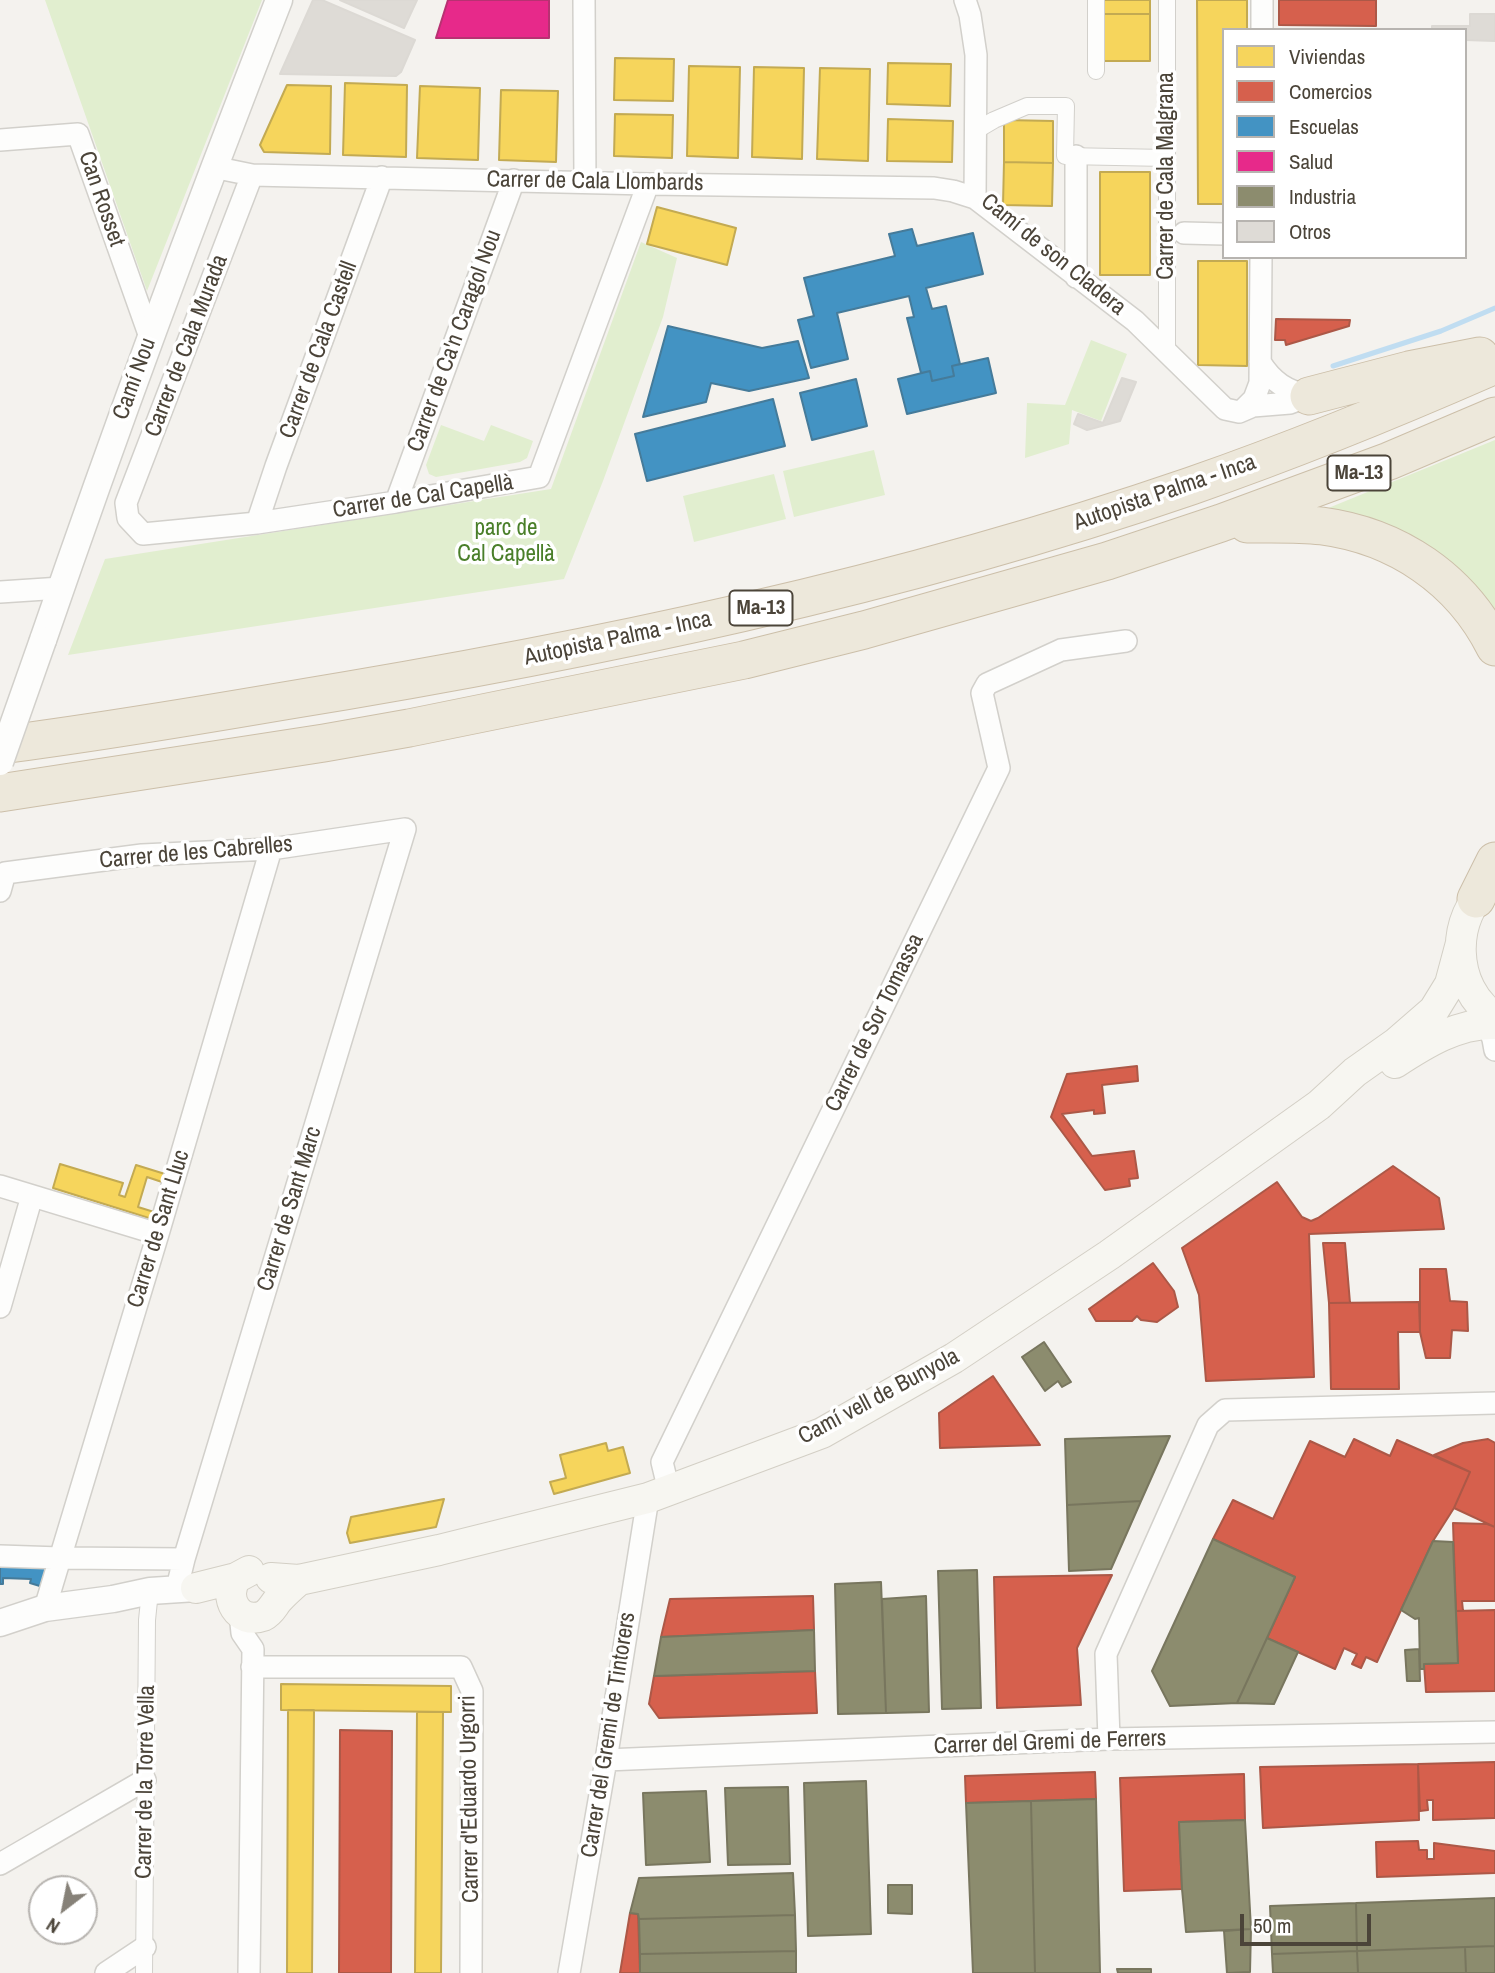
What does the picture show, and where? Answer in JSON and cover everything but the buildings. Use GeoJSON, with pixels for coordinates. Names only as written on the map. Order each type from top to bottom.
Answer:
{"type":"FeatureCollection","features":[{"type":"Feature","properties":{"kind":"highway"},"geometry":{"type":"LineString","coordinates":[[1309,396],[1409,370],[1495,352]]}},
{"type":"Feature","properties":{"kind":"highway","name":"Autopista Palma - Inca"},"geometry":{"type":"LineString","coordinates":[[0,745],[406,681],[616,641],[853,586],[1029,537],[1190,486],[1350,427],[1495,365]]}},
{"type":"Feature","properties":{"kind":"highway","name":"Autopista Palma - Inca"},"geometry":{"type":"LineString","coordinates":[[0,793],[324,743],[500,711],[744,660],[864,630],[990,596],[1222,523],[1389,461],[1495,416]]}},
{"type":"Feature","properties":{"kind":"highway"},"geometry":{"type":"LineString","coordinates":[[1222,523],[1323,526],[1392,545],[1426,566],[1458,593],[1480,620],[1495,647]]}},
{"type":"Feature","properties":{"kind":"highway"},"geometry":{"type":"LineString","coordinates":[[1486,890],[1495,861]]}},
{"type":"Feature","properties":{"kind":"main road"},"geometry":{"type":"LineString","coordinates":[[1318,1105],[1434,1010],[1450,984],[1466,919],[1486,890]]}},
{"type":"Feature","properties":{"kind":"main road"},"geometry":{"type":"LineString","coordinates":[[1318,1105],[1364,1084],[1438,1038],[1463,1028],[1490,1023],[1465,979],[1461,943]]}},
{"type":"Feature","properties":{"kind":"main road","name":"Camí vell de Bunyola"},"geometry":{"type":"LineString","coordinates":[[279,1592],[658,1494],[822,1433],[954,1358],[1109,1255],[1318,1105]]}},
{"type":"Feature","properties":{"kind":"main road"},"geometry":{"type":"LineString","coordinates":[[258,1571],[279,1592],[259,1617],[246,1616],[236,1598],[242,1573],[258,1571]]}},
{"type":"Feature","properties":{"kind":"main road"},"geometry":{"type":"LineString","coordinates":[[187,1588],[236,1598]]}},
{"type":"Feature","properties":{"kind":"street","name":"Camí Nou"},"geometry":{"type":"LineString","coordinates":[[0,762],[150,337],[279,0]]}},
{"type":"Feature","properties":{"kind":"street"},"geometry":{"type":"LineString","coordinates":[[584,0],[585,181]]}},
{"type":"Feature","properties":{"kind":"street","name":"Camí de son Cladera"},"geometry":{"type":"LineString","coordinates":[[965,0],[976,55],[975,198],[1135,321],[1222,408],[1234,412],[1244,409]]}},
{"type":"Feature","properties":{"kind":"street"},"geometry":{"type":"LineString","coordinates":[[1096,0],[1096,71]]}},
{"type":"Feature","properties":{"kind":"street","name":"Carrer de Cala Malgrana"},"geometry":{"type":"LineString","coordinates":[[1167,0],[1167,352]]}},
{"type":"Feature","properties":{"kind":"street"},"geometry":{"type":"LineString","coordinates":[[1262,0],[1262,28]]}},
{"type":"Feature","properties":{"kind":"street"},"geometry":{"type":"LineString","coordinates":[[977,131],[1027,106],[1066,106],[1065,156],[1167,158]]}},
{"type":"Feature","properties":{"kind":"street","name":"Can Rosset"},"geometry":{"type":"LineString","coordinates":[[0,140],[78,134],[150,337]]}},
{"type":"Feature","properties":{"kind":"street"},"geometry":{"type":"LineString","coordinates":[[1076,156],[1076,277]]}},
{"type":"Feature","properties":{"kind":"street","name":"Carrer de Cala Llombards"},"geometry":{"type":"LineString","coordinates":[[214,167],[252,175],[934,188],[975,198]]}},
{"type":"Feature","properties":{"kind":"street","name":"Carrer de Cala Murada"},"geometry":{"type":"LineString","coordinates":[[128,518],[127,503],[252,175]]}},
{"type":"Feature","properties":{"kind":"street","name":"Carrer de Cala Castell"},"geometry":{"type":"LineString","coordinates":[[257,523],[280,453],[382,177]]}},
{"type":"Feature","properties":{"kind":"street","name":"Carrer de Ca'n Caragol Nou"},"geometry":{"type":"LineString","coordinates":[[396,502],[514,180]]}},
{"type":"Feature","properties":{"kind":"street","name":"Carrer de Cal Capellà"},"geometry":{"type":"LineString","coordinates":[[128,518],[144,534],[257,523],[539,477],[648,184]]}},
{"type":"Feature","properties":{"kind":"street"},"geometry":{"type":"LineString","coordinates":[[1184,233],[1222,234]]}},
{"type":"Feature","properties":{"kind":"street"},"geometry":{"type":"LineString","coordinates":[[1244,409],[1258,392],[1260,383],[1261,259]]}},
{"type":"Feature","properties":{"kind":"street"},"geometry":{"type":"LineString","coordinates":[[1260,362],[1278,384],[1309,396]]}},
{"type":"Feature","properties":{"kind":"street"},"geometry":{"type":"LineString","coordinates":[[1244,409],[1260,404],[1290,403],[1309,396]]}},
{"type":"Feature","properties":{"kind":"street"},"geometry":{"type":"LineString","coordinates":[[0,592],[61,588]]}},
{"type":"Feature","properties":{"kind":"street","name":"Carrer de Sor Tomassa"},"geometry":{"type":"LineString","coordinates":[[658,1494],[662,1462],[999,768],[982,693],[987,684],[1061,650],[1126,641]]}},
{"type":"Feature","properties":{"kind":"street","name":"Carrer de les Cabrelles"},"geometry":{"type":"LineString","coordinates":[[0,891],[5,873],[142,856],[271,849],[405,829]]}},
{"type":"Feature","properties":{"kind":"street","name":"Carrer de Sant Marc"},"geometry":{"type":"LineString","coordinates":[[187,1588],[184,1559],[405,829]]}},
{"type":"Feature","properties":{"kind":"street","name":"Carrer de Sant Lluc"},"geometry":{"type":"LineString","coordinates":[[45,1608],[271,849]]}},
{"type":"Feature","properties":{"kind":"street"},"geometry":{"type":"LineString","coordinates":[[0,1186],[158,1234]]}},
{"type":"Feature","properties":{"kind":"street"},"geometry":{"type":"LineString","coordinates":[[0,1307],[32,1196]]}},
{"type":"Feature","properties":{"kind":"street"},"geometry":{"type":"LineString","coordinates":[[1109,1740],[1106,1654],[1208,1425],[1225,1410],[1495,1403]]}},
{"type":"Feature","properties":{"kind":"street","name":"Carrer del Gremi de Tintorers"},"geometry":{"type":"LineString","coordinates":[[569,1973],[606,1760],[658,1494]]}},
{"type":"Feature","properties":{"kind":"street"},"geometry":{"type":"LineString","coordinates":[[0,1556],[184,1559]]}},
{"type":"Feature","properties":{"kind":"street"},"geometry":{"type":"LineString","coordinates":[[0,1623],[45,1608],[150,1591],[187,1588]]}},
{"type":"Feature","properties":{"kind":"street","name":"Carrer de la Torre Vella"},"geometry":{"type":"LineString","coordinates":[[144,1973],[147,1620],[150,1591]]}},
{"type":"Feature","properties":{"kind":"street"},"geometry":{"type":"LineString","coordinates":[[249,1973],[252,1658],[279,1592]]}},
{"type":"Feature","properties":{"kind":"street"},"geometry":{"type":"LineString","coordinates":[[236,1598],[242,1633],[252,1658]]}},
{"type":"Feature","properties":{"kind":"street","name":"Carrer d'Eduardo Urgorri"},"geometry":{"type":"LineString","coordinates":[[252,1658],[461,1667],[471,1691],[471,1973]]}},
{"type":"Feature","properties":{"kind":"street","name":"Carrer del Gremi de Ferrers"},"geometry":{"type":"LineString","coordinates":[[606,1760],[1109,1740],[1495,1732]]}},
{"type":"Feature","properties":{"kind":"street"},"geometry":{"type":"LineString","coordinates":[[0,1864],[145,1780]]}},
{"type":"Feature","properties":{"kind":"street"},"geometry":{"type":"LineString","coordinates":[[106,1973],[145,1947]]}},
{"type":"Feature","properties":{"kind":"green space"},"geometry":{"type":"Polygon","coordinates":[[[45,0],[262,0],[147,291],[45,0]]]}},
{"type":"Feature","properties":{"kind":"green space","name":"parc de Cal Capellà"},"geometry":{"type":"Polygon","coordinates":[[[641,242],[677,258],[663,317],[564,579],[68,655],[105,559],[551,489],[641,242]]]}},
{"type":"Feature","properties":{"kind":"green space"},"geometry":{"type":"Polygon","coordinates":[[[1091,340],[1127,354],[1101,421],[1072,410],[1069,444],[1025,458],[1027,403],[1065,405],[1091,340]]]}},
{"type":"Feature","properties":{"kind":"green space"},"geometry":{"type":"Polygon","coordinates":[[[441,425],[484,441],[491,425],[533,441],[527,458],[520,462],[436,477],[429,474],[426,465],[441,425]]]}},
{"type":"Feature","properties":{"kind":"green space"},"geometry":{"type":"Polygon","coordinates":[[[1495,440],[1495,624],[1321,511],[1495,440]]]}},
{"type":"Feature","properties":{"kind":"green space"},"geometry":{"type":"Polygon","coordinates":[[[874,450],[885,495],[794,517],[783,471],[874,450]]]}},
{"type":"Feature","properties":{"kind":"green space"},"geometry":{"type":"Polygon","coordinates":[[[774,474],[786,519],[694,542],[683,496],[774,474]]]}},
{"type":"Feature","properties":{"kind":"waterway"},"geometry":{"type":"LineString","coordinates":[[1333,366],[1441,331],[1495,308]]}}]}
